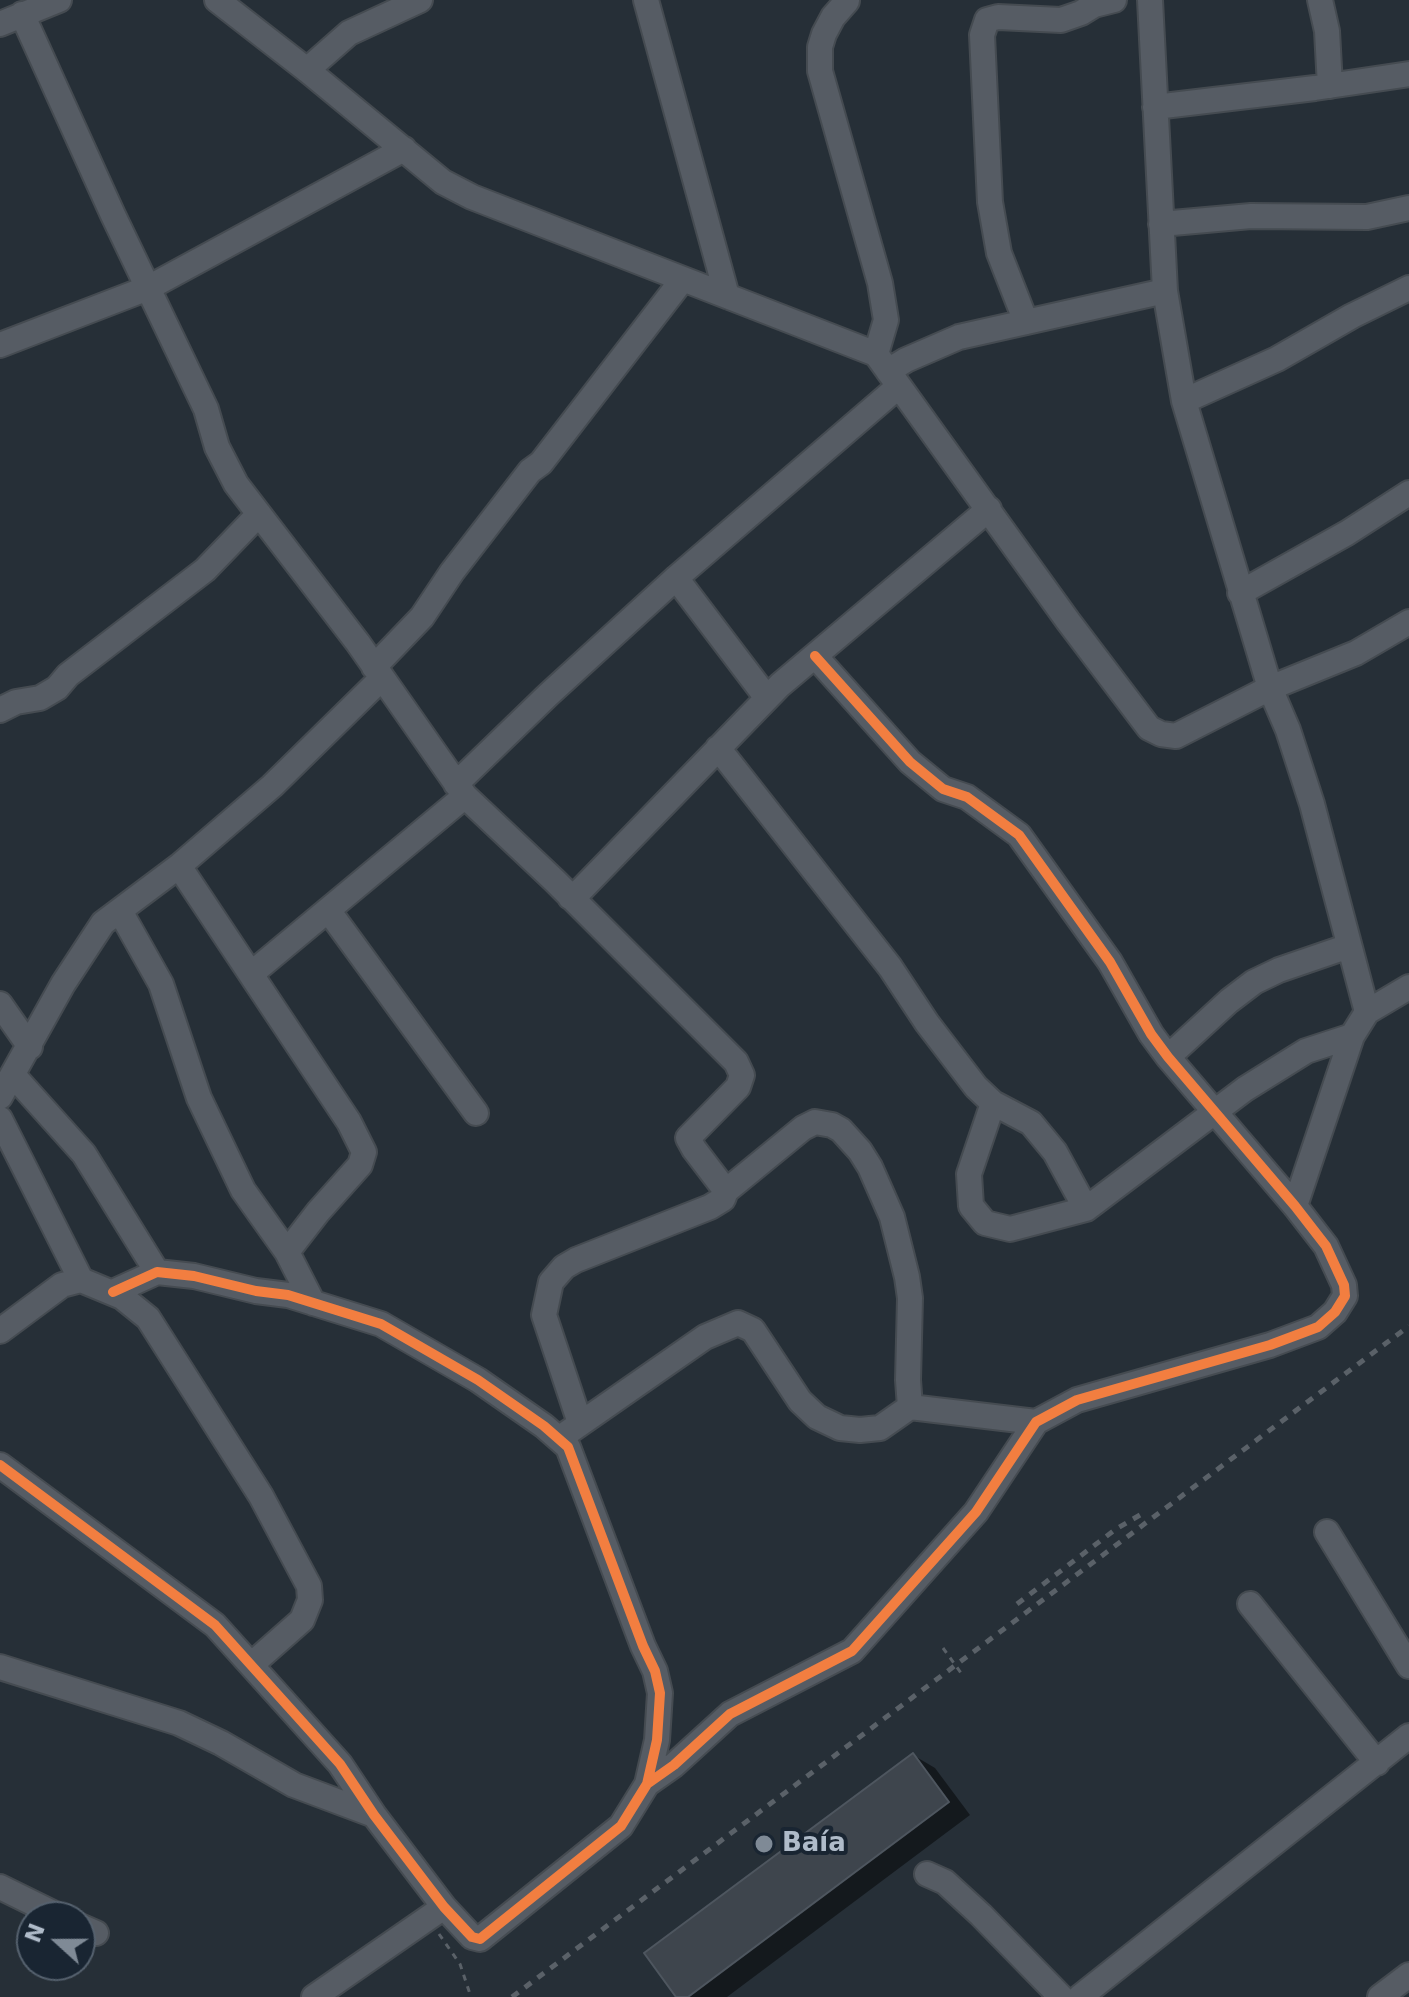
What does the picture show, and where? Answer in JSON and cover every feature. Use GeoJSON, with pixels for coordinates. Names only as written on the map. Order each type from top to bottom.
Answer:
{"type":"FeatureCollection","features":[{"type":"Feature","properties":{"kind":"street"},"geometry":{"type":"LineString","coordinates":[[59,0],[11,19],[206,409],[225,466],[461,790],[736,1062],[742,1075],[738,1087],[688,1138],[726,1191]]}},
{"type":"Feature","properties":{"kind":"street"},"geometry":{"type":"LineString","coordinates":[[217,0],[443,182],[472,197],[727,296],[888,370],[1068,621],[1149,728],[1176,736],[1270,688],[1356,653],[1409,622]]}},
{"type":"Feature","properties":{"kind":"street"},"geometry":{"type":"LineString","coordinates":[[307,70],[349,33],[420,0]]}},
{"type":"Feature","properties":{"kind":"street"},"geometry":{"type":"LineString","coordinates":[[646,0],[727,296]]}},
{"type":"Feature","properties":{"kind":"street"},"geometry":{"type":"LineString","coordinates":[[1026,322],[999,253],[990,202],[982,35],[987,20],[998,17],[1061,20],[1114,0]]}},
{"type":"Feature","properties":{"kind":"street"},"geometry":{"type":"LineString","coordinates":[[1150,0],[1165,291],[1184,401],[1270,688],[1298,758],[1367,1012]]}},
{"type":"Feature","properties":{"kind":"street"},"geometry":{"type":"LineString","coordinates":[[1320,0],[1327,31],[1330,86]]}},
{"type":"Feature","properties":{"kind":"street"},"geometry":{"type":"LineString","coordinates":[[847,1],[824,34],[820,47],[820,71],[880,283],[886,320],[888,370]]}},
{"type":"Feature","properties":{"kind":"street"},"geometry":{"type":"LineString","coordinates":[[1155,107],[1409,74]]}},
{"type":"Feature","properties":{"kind":"street"},"geometry":{"type":"LineString","coordinates":[[0,345],[148,288],[404,149]]}},
{"type":"Feature","properties":{"kind":"street"},"geometry":{"type":"LineString","coordinates":[[1161,224],[1251,216],[1367,217],[1409,208]]}},
{"type":"Feature","properties":{"kind":"street"},"geometry":{"type":"LineString","coordinates":[[0,1097],[63,984],[103,923],[179,866],[272,786],[378,672],[530,471],[541,463],[683,279]]}},
{"type":"Feature","properties":{"kind":"street"},"geometry":{"type":"LineString","coordinates":[[1184,401],[1277,359],[1409,288]]}},
{"type":"Feature","properties":{"kind":"street"},"geometry":{"type":"LineString","coordinates":[[251,974],[328,910],[461,790],[548,695],[676,578],[888,370],[959,337],[1165,291]]}},
{"type":"Feature","properties":{"kind":"street"},"geometry":{"type":"LineString","coordinates":[[1240,593],[1409,493]]}},
{"type":"Feature","properties":{"kind":"street"},"geometry":{"type":"LineString","coordinates":[[570,897],[580,891],[767,698],[989,509]]}},
{"type":"Feature","properties":{"kind":"street"},"geometry":{"type":"LineString","coordinates":[[0,710],[16,702],[40,698],[57,688],[68,675],[205,570],[259,514]]}},
{"type":"Feature","properties":{"kind":"street"},"geometry":{"type":"LineString","coordinates":[[676,578],[767,698]]}},
{"type":"Feature","properties":{"kind":"street"},"geometry":{"type":"LineString","coordinates":[[647,1784],[674,1765],[730,1714],[852,1651],[976,1512],[1036,1422],[1077,1400],[1270,1345],[1318,1327],[1344,1302],[1344,1285],[1326,1246],[1168,1057],[1102,950],[1019,835],[967,797],[943,789],[917,769],[815,656]]}},
{"type":"Feature","properties":{"kind":"street"},"geometry":{"type":"LineString","coordinates":[[718,748],[890,967],[953,1056],[993,1103],[1031,1123],[1055,1152],[1086,1209]]}},
{"type":"Feature","properties":{"kind":"street"},"geometry":{"type":"LineString","coordinates":[[179,866],[349,1122],[364,1152],[360,1165],[287,1252]]}},
{"type":"Feature","properties":{"kind":"street"},"geometry":{"type":"LineString","coordinates":[[328,910],[476,1113]]}},
{"type":"Feature","properties":{"kind":"street"},"geometry":{"type":"LineString","coordinates":[[120,911],[161,984],[199,1098],[243,1190],[287,1252],[313,1303]]}},
{"type":"Feature","properties":{"kind":"street"},"geometry":{"type":"LineString","coordinates":[[1168,1057],[1254,982],[1349,946]]}},
{"type":"Feature","properties":{"kind":"street"},"geometry":{"type":"LineString","coordinates":[[1295,1206],[1352,1036],[1367,1012],[1409,987]]}},
{"type":"Feature","properties":{"kind":"street"},"geometry":{"type":"LineString","coordinates":[[0,1004],[30,1047]]}},
{"type":"Feature","properties":{"kind":"street"},"geometry":{"type":"LineString","coordinates":[[993,1103],[969,1174],[971,1206],[985,1223],[1010,1229],[1086,1209],[1245,1089],[1306,1051],[1352,1036]]}},
{"type":"Feature","properties":{"kind":"street"},"geometry":{"type":"LineString","coordinates":[[13,1075],[84,1154],[157,1272]]}},
{"type":"Feature","properties":{"kind":"street"},"geometry":{"type":"LineString","coordinates":[[0,1119],[81,1280]]}},
{"type":"Feature","properties":{"kind":"street"},"geometry":{"type":"LineString","coordinates":[[580,1423],[544,1315],[551,1282],[564,1267],[576,1260],[710,1207],[803,1128],[815,1122],[841,1130],[860,1151],[892,1217],[907,1277],[910,1407]]}},
{"type":"Feature","properties":{"kind":"street"},"geometry":{"type":"LineString","coordinates":[[0,1465],[215,1625],[340,1764],[436,1913],[472,1937],[480,1939],[621,1826],[647,1784],[659,1717],[660,1693],[655,1671],[568,1447],[544,1426],[478,1380],[381,1324],[313,1303],[194,1276],[157,1272],[113,1292]]}},
{"type":"Feature","properties":{"kind":"street"},"geometry":{"type":"LineString","coordinates":[[0,1331],[62,1285],[81,1280],[113,1292],[148,1318],[261,1496],[309,1586],[310,1600],[302,1620],[251,1665]]}},
{"type":"Feature","properties":{"kind":"street"},"geometry":{"type":"LineString","coordinates":[[559,1440],[705,1337],[738,1323],[753,1330],[800,1401],[817,1417],[840,1428],[880,1428],[910,1407],[1036,1422]]}},
{"type":"Feature","properties":{"kind":"street"},"geometry":{"type":"LineString","coordinates":[[1327,1532],[1409,1666]]}},
{"type":"Feature","properties":{"kind":"street"},"geometry":{"type":"LineString","coordinates":[[1250,1604],[1377,1763]]}},
{"type":"Feature","properties":{"kind":"street"},"geometry":{"type":"LineString","coordinates":[[0,1667],[179,1723],[294,1785],[374,1815]]}},
{"type":"Feature","properties":{"kind":"street"},"geometry":{"type":"LineString","coordinates":[[1080,1997],[1409,1736]]}},
{"type":"Feature","properties":{"kind":"street"},"geometry":{"type":"LineString","coordinates":[[927,1874],[945,1882],[981,1915],[1061,1997]]}},
{"type":"Feature","properties":{"kind":"street"},"geometry":{"type":"LineString","coordinates":[[0,1887],[28,1901]]}},
{"type":"Feature","properties":{"kind":"street"},"geometry":{"type":"LineString","coordinates":[[314,1997],[436,1913]]}},
{"type":"Feature","properties":{"kind":"street"},"geometry":{"type":"LineString","coordinates":[[1380,1997],[1409,1975]]}},
{"type":"Feature","properties":{"kind":"path"},"geometry":{"type":"LineString","coordinates":[[943,1648],[961,1673]]}},
{"type":"Feature","properties":{"kind":"path"},"geometry":{"type":"LineString","coordinates":[[436,1913],[460,1964],[471,1997]]}},
{"type":"Feature","properties":{"kind":"building"},"geometry":{"type":"Polygon","coordinates":[[[913,1753],[949,1802],[688,1997],[676,1997],[644,1953],[913,1753]]]}},
{"type":"Feature","properties":{"kind":"railway"},"geometry":{"type":"LineString","coordinates":[[512,1997],[1409,1326]]}},
{"type":"Feature","properties":{"kind":"railway"},"geometry":{"type":"LineString","coordinates":[[1017,1604],[1116,1529],[1140,1515]]}},
{"type":"Feature","properties":{"kind":"cycle path"},"geometry":{"type":"LineString","coordinates":[[647,1784],[674,1765],[730,1714],[852,1651],[976,1512],[1036,1422],[1077,1400],[1270,1345],[1318,1327],[1335,1312],[1345,1296],[1344,1285],[1326,1246],[1168,1057],[1151,1034],[1110,962],[1019,835],[967,797],[943,789],[910,762],[815,656]]}},
{"type":"Feature","properties":{"kind":"cycle path"},"geometry":{"type":"LineString","coordinates":[[0,1465],[215,1625],[340,1764],[374,1815],[444,1907],[472,1937],[480,1939],[621,1826],[647,1784],[657,1740],[660,1693],[655,1671],[568,1447],[544,1426],[478,1380],[381,1324],[288,1295],[256,1291],[194,1276],[157,1272],[113,1292]]}},
{"type":"Feature","properties":{"kind":"place","name":"Baía"},"geometry":{"type":"Point","coordinates":[764,1844]}}]}
